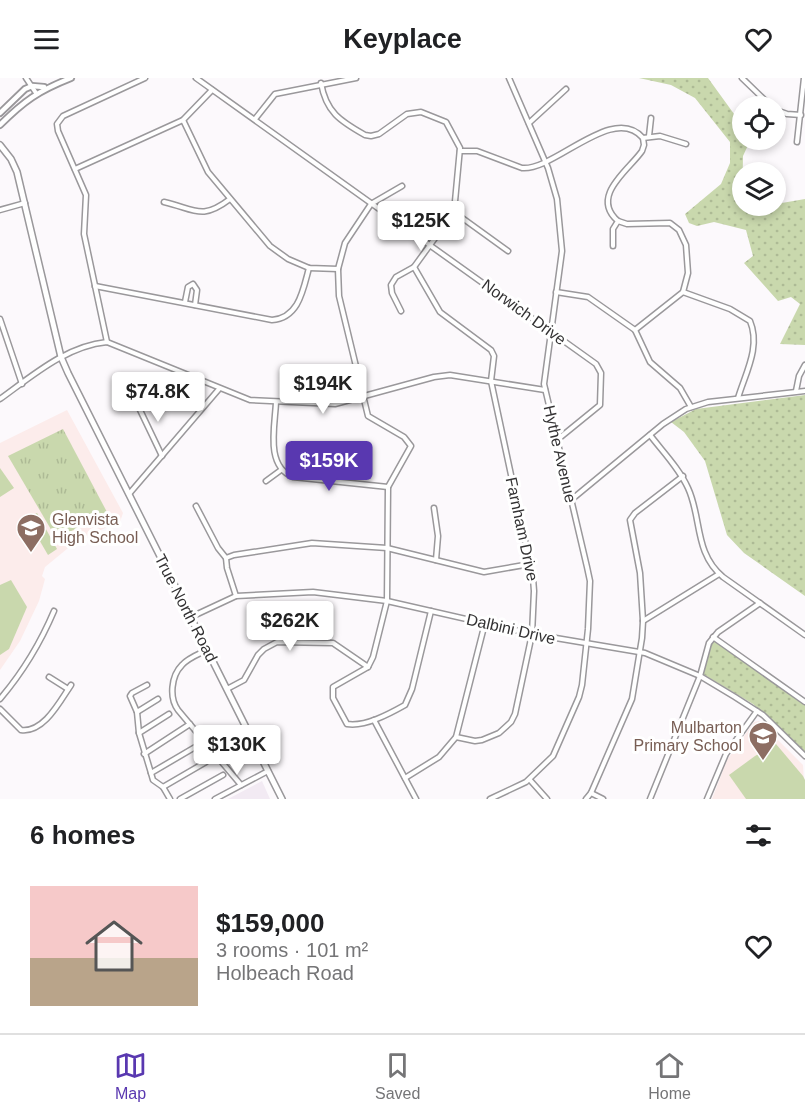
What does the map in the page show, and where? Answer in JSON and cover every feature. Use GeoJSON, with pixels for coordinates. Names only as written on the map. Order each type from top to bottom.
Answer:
{"type":"FeatureCollection","features":[{"type":"Feature","properties":{"kind":"main road","name":"True North Road"},"geometry":{"type":"LineString","coordinates":[[0,145],[11,159],[17,172],[61,357],[282,799]]}},
{"type":"Feature","properties":{"kind":"street"},"geometry":{"type":"LineString","coordinates":[[26,78],[36,93]]}},
{"type":"Feature","properties":{"kind":"street"},"geometry":{"type":"LineString","coordinates":[[0,125],[36,93],[70,78]]}},
{"type":"Feature","properties":{"kind":"street"},"geometry":{"type":"LineString","coordinates":[[107,342],[84,234],[86,195],[59,134],[57,124],[63,116],[145,78]]}},
{"type":"Feature","properties":{"kind":"street","name":"Norwich Drive"},"geometry":{"type":"LineString","coordinates":[[196,78],[596,364],[601,375],[601,402],[598,408],[557,440]]}},
{"type":"Feature","properties":{"kind":"street"},"geometry":{"type":"LineString","coordinates":[[255,118],[275,94],[321,83],[356,78]]}},
{"type":"Feature","properties":{"kind":"street","name":"Hythe Avenue"},"geometry":{"type":"LineString","coordinates":[[490,799],[530,780],[553,756],[559,744],[581,691],[587,645],[590,581],[545,390],[545,367],[562,251],[562,234],[555,187],[509,78]]}},
{"type":"Feature","properties":{"kind":"street"},"geometry":{"type":"LineString","coordinates":[[742,78],[761,96]]}},
{"type":"Feature","properties":{"kind":"street"},"geometry":{"type":"LineString","coordinates":[[797,142],[804,78]]}},
{"type":"Feature","properties":{"kind":"street"},"geometry":{"type":"LineString","coordinates":[[321,83],[323,97],[329,109],[362,133],[375,135],[407,114],[421,112],[446,122],[458,143],[460,151],[454,212],[414,267],[396,277],[391,285],[392,293],[401,311]]}},
{"type":"Feature","properties":{"kind":"street"},"geometry":{"type":"LineString","coordinates":[[0,113],[23,90],[32,86],[47,87]]}},
{"type":"Feature","properties":{"kind":"street"},"geometry":{"type":"LineString","coordinates":[[529,123],[566,89]]}},
{"type":"Feature","properties":{"kind":"street"},"geometry":{"type":"LineString","coordinates":[[75,169],[183,120],[213,90]]}},
{"type":"Feature","properties":{"kind":"street"},"geometry":{"type":"LineString","coordinates":[[786,112],[801,116]]}},
{"type":"Feature","properties":{"kind":"street"},"geometry":{"type":"LineString","coordinates":[[649,136],[651,118]]}},
{"type":"Feature","properties":{"kind":"street"},"geometry":{"type":"LineString","coordinates":[[183,120],[204,167],[270,246],[309,268],[339,269]]}},
{"type":"Feature","properties":{"kind":"street"},"geometry":{"type":"LineString","coordinates":[[460,151],[477,151],[522,168],[546,162],[610,129],[630,130],[642,138],[644,142],[642,151],[615,180],[610,194],[610,209],[618,221],[627,224],[666,223],[677,227],[684,238],[688,273],[683,292],[635,330]]}},
{"type":"Feature","properties":{"kind":"street"},"geometry":{"type":"LineString","coordinates":[[642,138],[660,136],[686,144]]}},
{"type":"Feature","properties":{"kind":"street"},"geometry":{"type":"LineString","coordinates":[[402,186],[371,204],[345,243],[339,269],[339,296],[370,419],[410,442],[410,450],[388,487],[387,601],[373,657],[368,667],[333,687],[333,698],[344,720],[349,724],[374,720],[400,708],[407,702],[431,611]]}},
{"type":"Feature","properties":{"kind":"street"},"geometry":{"type":"LineString","coordinates":[[164,202],[203,213],[216,209],[230,200]]}},
{"type":"Feature","properties":{"kind":"street"},"geometry":{"type":"LineString","coordinates":[[0,210],[25,203]]}},
{"type":"Feature","properties":{"kind":"street"},"geometry":{"type":"LineString","coordinates":[[454,212],[508,251]]}},
{"type":"Feature","properties":{"kind":"street"},"geometry":{"type":"LineString","coordinates":[[613,246],[613,229],[618,221]]}},
{"type":"Feature","properties":{"kind":"street","name":"Farnham Drive"},"geometry":{"type":"LineString","coordinates":[[414,267],[443,316],[492,352],[494,358],[491,381],[534,591],[532,634],[512,722],[499,733],[482,740],[456,738]]}},
{"type":"Feature","properties":{"kind":"street"},"geometry":{"type":"LineString","coordinates":[[95,285],[278,320],[285,318],[297,306],[309,268]]}},
{"type":"Feature","properties":{"kind":"street"},"geometry":{"type":"LineString","coordinates":[[185,302],[188,287],[193,284],[197,290],[195,305]]}},
{"type":"Feature","properties":{"kind":"street"},"geometry":{"type":"LineString","coordinates":[[556,292],[588,297],[635,330],[650,362],[680,388],[691,407]]}},
{"type":"Feature","properties":{"kind":"street"},"geometry":{"type":"LineString","coordinates":[[683,292],[730,309],[750,321],[754,335],[754,348],[738,399]]}},
{"type":"Feature","properties":{"kind":"street"},"geometry":{"type":"LineString","coordinates":[[0,319],[22,384]]}},
{"type":"Feature","properties":{"kind":"street"},"geometry":{"type":"LineString","coordinates":[[0,399],[61,357],[107,342],[250,400],[335,404],[442,376],[545,390]]}},
{"type":"Feature","properties":{"kind":"street"},"geometry":{"type":"LineString","coordinates":[[796,391],[799,376],[805,366]]}},
{"type":"Feature","properties":{"kind":"street"},"geometry":{"type":"LineString","coordinates":[[129,494],[219,389]]}},
{"type":"Feature","properties":{"kind":"street"},"geometry":{"type":"LineString","coordinates":[[571,500],[671,418],[691,407],[702,403],[805,391]]}},
{"type":"Feature","properties":{"kind":"street"},"geometry":{"type":"LineString","coordinates":[[141,392],[140,410],[162,456]]}},
{"type":"Feature","properties":{"kind":"street"},"geometry":{"type":"LineString","coordinates":[[276,402],[274,447],[281,470],[293,477],[388,487]]}},
{"type":"Feature","properties":{"kind":"street"},"geometry":{"type":"LineString","coordinates":[[650,435],[682,476],[691,496],[703,550],[719,574],[805,635]]}},
{"type":"Feature","properties":{"kind":"street"},"geometry":{"type":"LineString","coordinates":[[266,481],[281,470]]}},
{"type":"Feature","properties":{"kind":"street"},"geometry":{"type":"LineString","coordinates":[[586,799],[591,793],[629,708],[639,652],[643,621],[639,566],[630,521],[635,513],[682,476]]}},
{"type":"Feature","properties":{"kind":"street"},"geometry":{"type":"LineString","coordinates":[[196,506],[218,548],[226,558],[236,596]]}},
{"type":"Feature","properties":{"kind":"street"},"geometry":{"type":"LineString","coordinates":[[434,508],[438,536],[436,560]]}},
{"type":"Feature","properties":{"kind":"street"},"geometry":{"type":"LineString","coordinates":[[226,558],[302,544],[387,548],[484,572],[530,564]]}},
{"type":"Feature","properties":{"kind":"street"},"geometry":{"type":"LineString","coordinates":[[643,621],[719,574]]}},
{"type":"Feature","properties":{"kind":"street","name":"Dalbini Drive"},"geometry":{"type":"LineString","coordinates":[[191,617],[236,596],[313,592],[387,601],[532,634],[639,652],[700,676],[757,711],[805,756]]}},
{"type":"Feature","properties":{"kind":"street"},"geometry":{"type":"LineString","coordinates":[[650,799],[700,676],[708,646],[713,637],[760,603]]}},
{"type":"Feature","properties":{"kind":"street"},"geometry":{"type":"LineString","coordinates":[[0,699],[27,664],[54,611]]}},
{"type":"Feature","properties":{"kind":"street"},"geometry":{"type":"LineString","coordinates":[[405,778],[440,757],[456,738],[485,623]]}},
{"type":"Feature","properties":{"kind":"street"},"geometry":{"type":"LineString","coordinates":[[713,637],[805,702]]}},
{"type":"Feature","properties":{"kind":"street"},"geometry":{"type":"LineString","coordinates":[[227,689],[244,680],[258,655],[277,642],[333,643],[368,667]]}},
{"type":"Feature","properties":{"kind":"street"},"geometry":{"type":"LineString","coordinates":[[207,650],[181,666],[176,675],[172,699],[178,710],[241,785]]}},
{"type":"Feature","properties":{"kind":"street"},"geometry":{"type":"LineString","coordinates":[[0,709],[21,730],[28,730],[47,718],[69,687],[49,677]]}},
{"type":"Feature","properties":{"kind":"street"},"geometry":{"type":"LineString","coordinates":[[147,685],[130,694],[130,698],[137,712],[139,733],[150,773],[153,780],[163,787],[170,799]]}},
{"type":"Feature","properties":{"kind":"street"},"geometry":{"type":"LineString","coordinates":[[137,712],[158,699]]}},
{"type":"Feature","properties":{"kind":"street"},"geometry":{"type":"LineString","coordinates":[[707,799],[724,758],[757,711]]}},
{"type":"Feature","properties":{"kind":"street"},"geometry":{"type":"LineString","coordinates":[[139,733],[170,714]]}},
{"type":"Feature","properties":{"kind":"street"},"geometry":{"type":"LineString","coordinates":[[374,720],[416,799]]}},
{"type":"Feature","properties":{"kind":"street"},"geometry":{"type":"LineString","coordinates":[[144,754],[190,724]]}},
{"type":"Feature","properties":{"kind":"street"},"geometry":{"type":"LineString","coordinates":[[150,773],[197,746]]}},
{"type":"Feature","properties":{"kind":"street"},"geometry":{"type":"LineString","coordinates":[[163,787],[206,762]]}},
{"type":"Feature","properties":{"kind":"street"},"geometry":{"type":"LineString","coordinates":[[215,799],[268,771]]}},
{"type":"Feature","properties":{"kind":"street"},"geometry":{"type":"LineString","coordinates":[[180,799],[223,776]]}},
{"type":"Feature","properties":{"kind":"street"},"geometry":{"type":"LineString","coordinates":[[530,780],[547,799]]}},
{"type":"Feature","properties":{"kind":"street"},"geometry":{"type":"LineString","coordinates":[[591,793],[603,799]]}},
{"type":"Feature","properties":{"kind":"shaded area","name":"Glenvista High School"},"geometry":{"type":"Polygon","coordinates":[[[67,410],[123,513],[120,522],[79,539],[45,567],[42,576],[45,579],[39,601],[20,641],[0,670],[0,443],[67,410]]]}},
{"type":"Feature","properties":{"kind":"shaded area","name":"Mulbarton Primary School"},"geometry":{"type":"Polygon","coordinates":[[[759,721],[803,765],[805,799],[712,799],[727,760],[754,722],[759,721]]]}},
{"type":"Feature","properties":{"kind":"shaded area"},"geometry":{"type":"Polygon","coordinates":[[[262,781],[270,799],[228,799],[262,781]]]}},
{"type":"Feature","properties":{"kind":"green space"},"geometry":{"type":"Polygon","coordinates":[[[639,78],[708,78],[732,111],[732,150],[746,150],[743,162],[732,162],[732,216],[786,216],[786,202],[805,199],[805,345],[780,344],[800,304],[791,297],[778,301],[744,263],[753,256],[746,230],[714,222],[697,226],[689,223],[685,214],[721,184],[730,163],[730,142],[695,98],[671,85],[639,78]]]}},
{"type":"Feature","properties":{"kind":"green space"},"geometry":{"type":"Polygon","coordinates":[[[805,395],[805,596],[744,553],[727,535],[705,461],[684,432],[671,422],[696,409],[805,395]]]}},
{"type":"Feature","properties":{"kind":"green space"},"geometry":{"type":"Polygon","coordinates":[[[63,429],[108,514],[56,538],[8,456],[63,429]]]}},
{"type":"Feature","properties":{"kind":"green space"},"geometry":{"type":"Polygon","coordinates":[[[0,468],[14,488],[0,497],[0,468]]]}},
{"type":"Feature","properties":{"kind":"green space"},"geometry":{"type":"Polygon","coordinates":[[[37,513],[57,549],[48,555],[27,519],[37,513]]]}},
{"type":"Feature","properties":{"kind":"green space"},"geometry":{"type":"Polygon","coordinates":[[[11,580],[27,607],[9,649],[0,655],[0,585],[11,580]]]}},
{"type":"Feature","properties":{"kind":"green space"},"geometry":{"type":"Polygon","coordinates":[[[716,641],[805,704],[805,753],[753,704],[703,674],[707,650],[711,643],[716,641]]]}},
{"type":"Feature","properties":{"kind":"green space"},"geometry":{"type":"Polygon","coordinates":[[[776,744],[803,776],[805,799],[746,799],[729,775],[776,744]]]}},
{"type":"Feature","properties":{"kind":"place","name":"Glenvista High School"},"geometry":{"type":"Point","coordinates":[31,554]}},
{"type":"Feature","properties":{"kind":"place","name":"Mulbarton Primary School"},"geometry":{"type":"Point","coordinates":[763,762]}}]}
